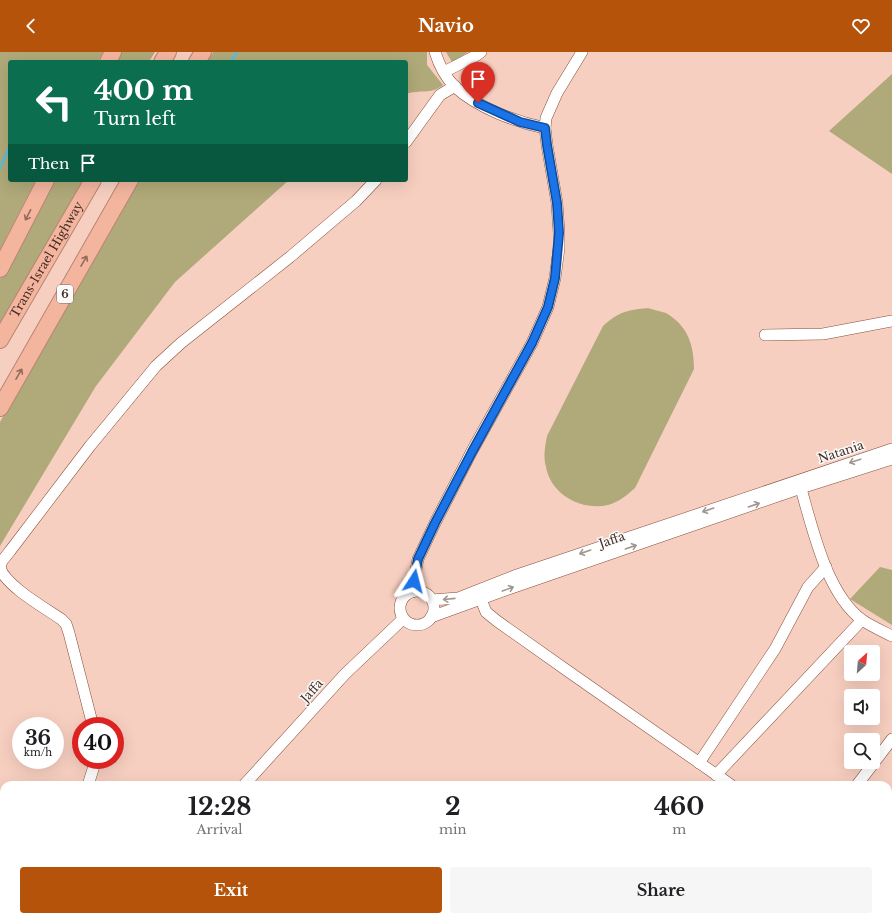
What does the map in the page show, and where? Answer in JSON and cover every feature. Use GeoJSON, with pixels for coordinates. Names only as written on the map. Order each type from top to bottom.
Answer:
{"type":"FeatureCollection","features":[{"type":"Feature","properties":{"kind":"highway"},"geometry":{"type":"LineString","coordinates":[[0,270],[45,182]]}},
{"type":"Feature","properties":{"kind":"highway","name":"Trans-Israel Highway"},"geometry":{"type":"LineString","coordinates":[[0,340],[92,182]]}},
{"type":"Feature","properties":{"kind":"highway","name":"6"},"geometry":{"type":"LineString","coordinates":[[0,408],[129,182]]}},
{"type":"Feature","properties":{"kind":"street"},"geometry":{"type":"LineString","coordinates":[[436,52],[438,62],[455,86],[478,103],[507,117],[530,125],[545,128]]}},
{"type":"Feature","properties":{"kind":"street"},"geometry":{"type":"LineString","coordinates":[[444,72],[478,55],[481,52]]}},
{"type":"Feature","properties":{"kind":"street"},"geometry":{"type":"LineString","coordinates":[[412,592],[418,559],[456,480],[532,343],[542,321],[552,292],[558,263],[559,218],[547,145],[545,128],[546,118],[551,106],[582,52]]}},
{"type":"Feature","properties":{"kind":"street"},"geometry":{"type":"LineString","coordinates":[[408,139],[440,95],[455,86]]}},
{"type":"Feature","properties":{"kind":"street"},"geometry":{"type":"LineString","coordinates":[[91,717],[66,624],[13,585],[2,573],[0,567],[2,561],[85,452],[156,366],[181,343],[290,257],[356,201],[374,182]]}},
{"type":"Feature","properties":{"kind":"street"},"geometry":{"type":"LineString","coordinates":[[765,335],[823,334],[892,321]]}},
{"type":"Feature","properties":{"kind":"street","name":"Natania"},"geometry":{"type":"LineString","coordinates":[[800,484],[892,449]]}},
{"type":"Feature","properties":{"kind":"street","name":"Natania"},"geometry":{"type":"LineString","coordinates":[[800,484],[892,459]]}},
{"type":"Feature","properties":{"kind":"street"},"geometry":{"type":"LineString","coordinates":[[800,484],[816,540],[826,567],[841,597],[862,620],[892,636]]}},
{"type":"Feature","properties":{"kind":"street","name":"Jaffa"},"geometry":{"type":"LineString","coordinates":[[432,617],[479,594],[800,484]]}},
{"type":"Feature","properties":{"kind":"street"},"geometry":{"type":"LineString","coordinates":[[699,763],[775,649],[808,587],[826,567]]}},
{"type":"Feature","properties":{"kind":"street"},"geometry":{"type":"LineString","coordinates":[[412,592],[423,593],[432,600],[432,617],[428,621],[418,625],[407,622],[403,619],[400,608],[401,603],[407,594],[412,592]]}},
{"type":"Feature","properties":{"kind":"street"},"geometry":{"type":"LineString","coordinates":[[479,594],[486,612],[699,763],[722,781],[862,620]]}},
{"type":"Feature","properties":{"kind":"street","name":"Jaffa"},"geometry":{"type":"LineString","coordinates":[[432,600],[458,598],[479,594]]}},
{"type":"Feature","properties":{"kind":"street","name":"Jaffa"},"geometry":{"type":"LineString","coordinates":[[248,781],[345,674],[403,619]]}},
{"type":"Feature","properties":{"kind":"street"},"geometry":{"type":"LineString","coordinates":[[860,781],[892,739]]}},
{"type":"Feature","properties":{"kind":"street"},"geometry":{"type":"LineString","coordinates":[[89,781],[93,769]]}},
{"type":"Feature","properties":{"kind":"shaded area"},"geometry":{"type":"Polygon","coordinates":[[[0,52],[103,52],[99,60],[8,60],[8,182],[35,182],[0,250],[0,52]]]}},
{"type":"Feature","properties":{"kind":"shaded area"},"geometry":{"type":"Polygon","coordinates":[[[118,52],[155,52],[150,60],[114,60],[118,52]]]}},
{"type":"Feature","properties":{"kind":"shaded area"},"geometry":{"type":"Polygon","coordinates":[[[213,52],[427,52],[427,65],[443,85],[430,91],[408,94],[408,60],[208,60],[213,52]]]}},
{"type":"Feature","properties":{"kind":"shaded area"},"geometry":{"type":"Polygon","coordinates":[[[446,52],[468,52],[452,62],[446,52]]]}},
{"type":"Feature","properties":{"kind":"shaded area"},"geometry":{"type":"Polygon","coordinates":[[[892,74],[892,174],[829,131],[892,74]]]}},
{"type":"Feature","properties":{"kind":"shaded area"},"geometry":{"type":"Polygon","coordinates":[[[50,182],[82,182],[0,327],[0,279],[50,182]]]}},
{"type":"Feature","properties":{"kind":"shaded area"},"geometry":{"type":"Polygon","coordinates":[[[137,182],[287,182],[175,282],[96,386],[0,546],[0,422],[137,182]]]}},
{"type":"Feature","properties":{"kind":"shaded area"},"geometry":{"type":"Polygon","coordinates":[[[648,308],[666,313],[674,318],[685,330],[693,352],[694,369],[635,488],[626,496],[612,504],[588,506],[578,503],[561,493],[554,486],[549,477],[545,459],[547,436],[603,326],[623,312],[648,308]]]}},
{"type":"Feature","properties":{"kind":"shaded area"},"geometry":{"type":"Polygon","coordinates":[[[880,567],[892,570],[892,625],[850,599],[880,567]]]}},
{"type":"Feature","properties":{"kind":"waterway"},"geometry":{"type":"LineString","coordinates":[[231,60],[237,52]]}},
{"type":"Feature","properties":{"kind":"waterway"},"geometry":{"type":"LineString","coordinates":[[0,168],[8,150]]}},
{"type":"Feature","properties":{"kind":"route"},"geometry":{"type":"LineString","coordinates":[[414,581],[418,559],[435,523],[453,487],[532,343],[542,321],[548,307],[558,263],[559,218],[545,128],[520,122],[478,103]]}}]}
